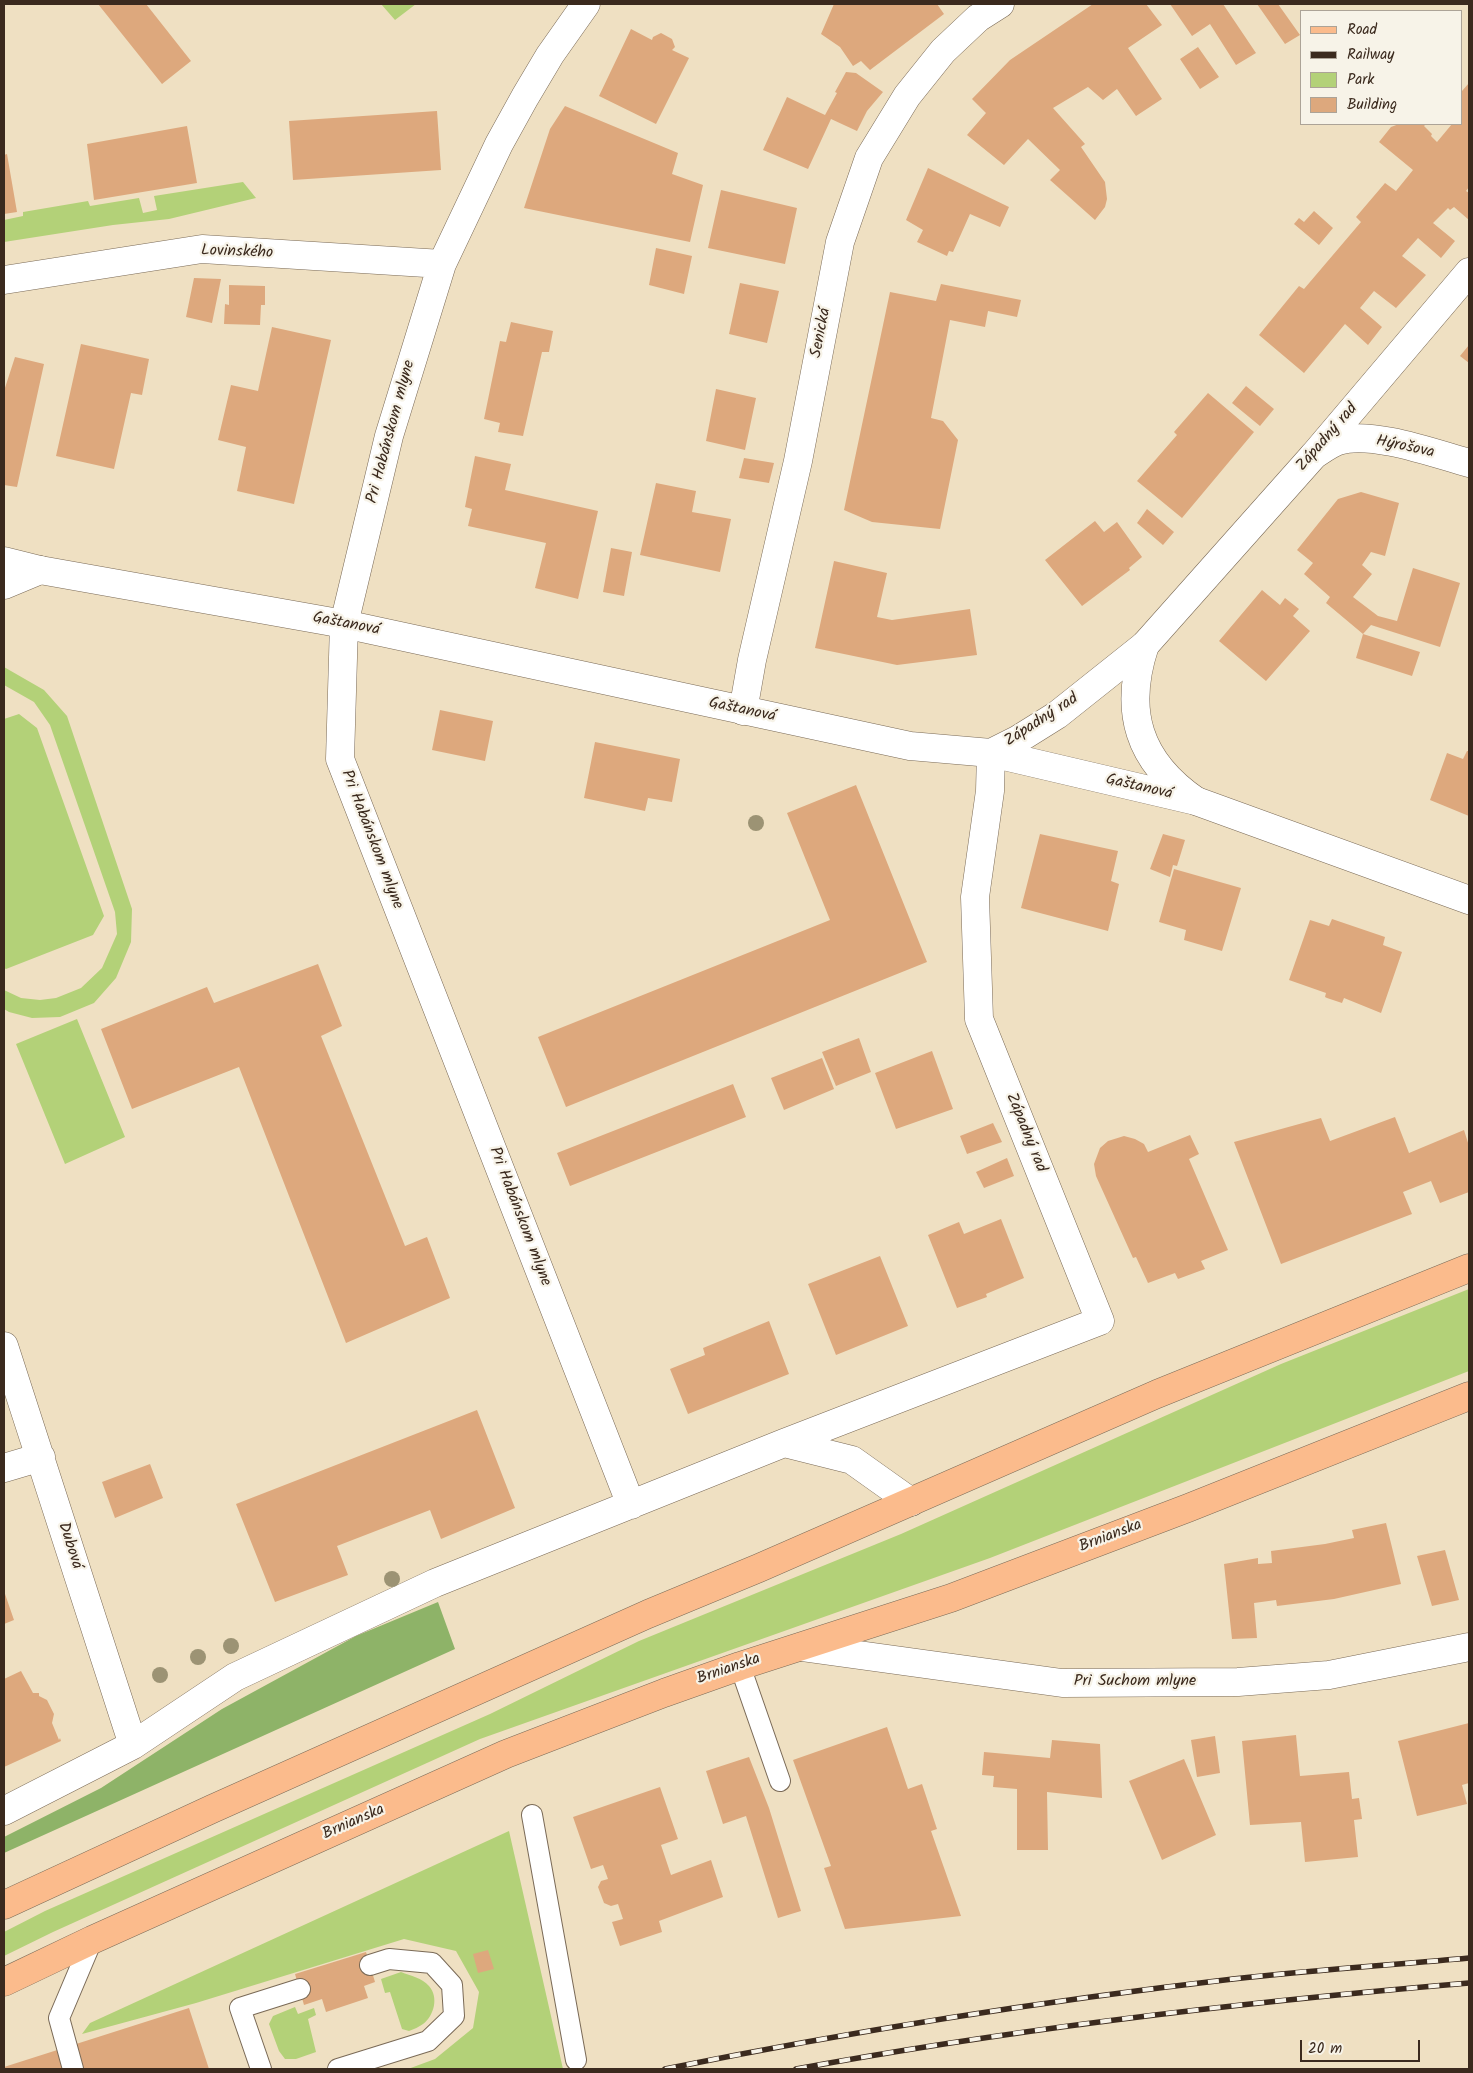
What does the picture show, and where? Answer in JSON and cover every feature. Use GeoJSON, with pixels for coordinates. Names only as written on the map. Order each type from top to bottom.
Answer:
{"type":"FeatureCollection","features":[{"type":"Feature","properties":{"kind":"main road"},"geometry":{"type":"LineString","coordinates":[[4,1905],[212,1809],[639,1618],[1157,1394],[1469,1268]]}},
{"type":"Feature","properties":{"kind":"main road","name":"Brnianska"},"geometry":{"type":"LineString","coordinates":[[4,1982],[92,1940],[506,1754],[740,1666],[951,1598],[1188,1508],[1469,1396]]}},
{"type":"Feature","properties":{"kind":"street","name":"Pri Habánskom mlyne"},"geometry":{"type":"LineString","coordinates":[[586,4],[550,55],[525,97],[499,144],[442,264],[389,436],[344,624],[340,759],[631,1505]]}},
{"type":"Feature","properties":{"kind":"street","name":"Senická"},"geometry":{"type":"LineString","coordinates":[[743,711],[752,660],[798,461],[840,242],[869,158],[907,96],[943,51],[978,18],[1000,4]]}},
{"type":"Feature","properties":{"kind":"street","name":"Lovinského"},"geometry":{"type":"LineString","coordinates":[[4,280],[202,249],[442,264]]}},
{"type":"Feature","properties":{"kind":"street","name":"Západný rad"},"geometry":{"type":"LineString","coordinates":[[784,1443],[1100,1321],[979,1019],[975,897],[990,791],[991,754],[1057,715],[1145,645],[1314,454],[1469,272]]}},
{"type":"Feature","properties":{"kind":"street","name":"Hýrošova"},"geometry":{"type":"LineString","coordinates":[[1314,454],[1338,441],[1352,439],[1377,440],[1400,443],[1469,463]]}},
{"type":"Feature","properties":{"kind":"street","name":"Gaštanová"},"geometry":{"type":"LineString","coordinates":[[4,561],[40,570],[344,624],[910,746],[991,754],[1196,801],[1469,900]]}},
{"type":"Feature","properties":{"kind":"street"},"geometry":{"type":"LineString","coordinates":[[4,585],[40,570]]}},
{"type":"Feature","properties":{"kind":"street"},"geometry":{"type":"LineString","coordinates":[[1145,645],[1138,666],[1135,688],[1136,711],[1140,733],[1149,753],[1161,772],[1177,788],[1196,801]]}},
{"type":"Feature","properties":{"kind":"street","name":"Dubová"},"geometry":{"type":"LineString","coordinates":[[4,1346],[133,1745]]}},
{"type":"Feature","properties":{"kind":"street"},"geometry":{"type":"LineString","coordinates":[[4,1811],[133,1745],[235,1678],[435,1583],[784,1443],[852,1460],[911,1502]]}},
{"type":"Feature","properties":{"kind":"street"},"geometry":{"type":"LineString","coordinates":[[4,1468],[41,1457]]}},
{"type":"Feature","properties":{"kind":"street","name":"Pri Suchom mlyne"},"geometry":{"type":"LineString","coordinates":[[801,1647],[1071,1683],[1238,1682],[1329,1675],[1469,1647]]}},
{"type":"Feature","properties":{"kind":"lane"},"geometry":{"type":"LineString","coordinates":[[740,1666],[780,1781]]}},
{"type":"Feature","properties":{"kind":"lane"},"geometry":{"type":"LineString","coordinates":[[532,1815],[576,2060]]}},
{"type":"Feature","properties":{"kind":"lane"},"geometry":{"type":"LineString","coordinates":[[73,2069],[59,2018],[92,1940]]}},
{"type":"Feature","properties":{"kind":"lane"},"geometry":{"type":"LineString","coordinates":[[338,2069],[428,2041],[454,2016],[452,1985],[432,1963],[389,1959],[370,1965]]}},
{"type":"Feature","properties":{"kind":"lane"},"geometry":{"type":"LineString","coordinates":[[261,2069],[240,2008],[300,1989]]}},
{"type":"Feature","properties":{"kind":"green space"},"geometry":{"type":"Polygon","coordinates":[[[381,4],[416,4],[395,20],[381,4]]]}},
{"type":"Feature","properties":{"kind":"green space"},"geometry":{"type":"Polygon","coordinates":[[[243,182],[256,198],[169,219],[113,225],[4,242],[4,220],[23,216],[23,212],[88,201],[90,206],[139,198],[143,213],[157,210],[154,196],[243,182]]]}},
{"type":"Feature","properties":{"kind":"green space"},"geometry":{"type":"Polygon","coordinates":[[[4,667],[44,690],[67,716],[132,909],[131,942],[116,978],[94,1003],[60,1017],[32,1018],[9,1012],[4,1009],[4,990],[21,998],[40,1000],[56,998],[81,988],[102,968],[117,934],[115,912],[50,725],[34,702],[4,685],[4,667]]]}},
{"type":"Feature","properties":{"kind":"green space"},"geometry":{"type":"Polygon","coordinates":[[[19,714],[37,728],[104,916],[93,935],[6,969],[4,968],[4,719],[19,714]]]}},
{"type":"Feature","properties":{"kind":"green space"},"geometry":{"type":"Polygon","coordinates":[[[77,1019],[125,1137],[65,1164],[16,1044],[77,1019]]]}},
{"type":"Feature","properties":{"kind":"green space"},"geometry":{"type":"Polygon","coordinates":[[[1469,1289],[1469,1371],[990,1558],[480,1739],[53,1932],[4,1956],[4,1932],[45,1911],[490,1714],[639,1641],[901,1534],[1281,1364],[1469,1289]]]}},
{"type":"Feature","properties":{"kind":"green space"},"geometry":{"type":"Polygon","coordinates":[[[438,1602],[455,1649],[4,1853],[4,1837],[101,1788],[222,1709],[356,1636],[438,1602]]]}},
{"type":"Feature","properties":{"kind":"green space"},"geometry":{"type":"Polygon","coordinates":[[[509,1831],[563,2069],[408,2069],[435,2059],[473,2028],[479,1992],[456,1951],[404,1939],[196,2003],[82,2034],[90,2023],[509,1831]]]}},
{"type":"Feature","properties":{"kind":"green space"},"geometry":{"type":"Polygon","coordinates":[[[401,1972],[423,1981],[429,1986],[434,1995],[434,2006],[427,2021],[409,2031],[402,2029],[390,1992],[385,1993],[381,1979],[401,1972]]]}},
{"type":"Feature","properties":{"kind":"green space"},"geometry":{"type":"Polygon","coordinates":[[[295,2007],[298,2014],[314,2008],[316,2015],[308,2019],[316,2052],[296,2059],[285,2059],[279,2051],[269,2024],[273,2016],[295,2007]]]}},
{"type":"Feature","properties":{"kind":"building"},"geometry":{"type":"Polygon","coordinates":[[[98,4],[146,4],[191,61],[162,84],[98,4]]]}},
{"type":"Feature","properties":{"kind":"building"},"geometry":{"type":"Polygon","coordinates":[[[834,4],[937,4],[944,14],[870,70],[861,61],[853,66],[840,47],[821,34],[834,4]]]}},
{"type":"Feature","properties":{"kind":"building"},"geometry":{"type":"Polygon","coordinates":[[[1093,4],[1146,4],[1162,25],[1128,48],[1162,99],[1136,116],[1117,89],[1103,100],[1088,87],[1053,108],[1085,144],[1081,147],[1105,182],[1107,199],[1105,207],[1095,220],[1050,180],[1060,170],[1028,139],[1004,165],[967,135],[986,113],[972,99],[1010,60],[1093,4]]]}},
{"type":"Feature","properties":{"kind":"building"},"geometry":{"type":"Polygon","coordinates":[[[1170,4],[1223,4],[1256,53],[1236,65],[1210,24],[1192,36],[1170,4]]]}},
{"type":"Feature","properties":{"kind":"building"},"geometry":{"type":"Polygon","coordinates":[[[1257,4],[1278,4],[1300,35],[1285,44],[1257,4]]]}},
{"type":"Feature","properties":{"kind":"building"},"geometry":{"type":"Polygon","coordinates":[[[631,29],[652,40],[653,37],[661,33],[672,39],[675,47],[672,50],[689,58],[656,124],[599,96],[631,29]]]}},
{"type":"Feature","properties":{"kind":"building"},"geometry":{"type":"Polygon","coordinates":[[[1198,47],[1219,77],[1200,89],[1180,59],[1198,47]]]}},
{"type":"Feature","properties":{"kind":"building"},"geometry":{"type":"Polygon","coordinates":[[[846,72],[856,73],[883,92],[867,111],[857,131],[831,119],[808,169],[763,150],[787,97],[825,115],[846,72]]]}},
{"type":"Feature","properties":{"kind":"building"},"geometry":{"type":"Polygon","coordinates":[[[1469,83],[1469,187],[1466,191],[1469,193],[1469,220],[1454,207],[1450,210],[1448,208],[1433,223],[1455,241],[1441,258],[1418,238],[1402,256],[1426,275],[1396,308],[1374,291],[1360,308],[1382,327],[1368,345],[1345,324],[1304,373],[1259,335],[1299,286],[1304,289],[1361,222],[1356,217],[1385,183],[1396,191],[1413,170],[1379,142],[1391,127],[1396,125],[1425,125],[1437,142],[1451,125],[1463,125],[1463,90],[1469,83]]]}},
{"type":"Feature","properties":{"kind":"building"},"geometry":{"type":"Polygon","coordinates":[[[565,106],[678,153],[672,174],[703,185],[690,242],[524,208],[550,129],[565,106]]]}},
{"type":"Feature","properties":{"kind":"building"},"geometry":{"type":"Polygon","coordinates":[[[437,111],[441,170],[293,180],[289,121],[437,111]]]}},
{"type":"Feature","properties":{"kind":"building"},"geometry":{"type":"Polygon","coordinates":[[[187,126],[197,183],[94,200],[87,144],[187,126]]]}},
{"type":"Feature","properties":{"kind":"building"},"geometry":{"type":"Polygon","coordinates":[[[7,154],[17,212],[4,214],[4,155],[7,154]]]}},
{"type":"Feature","properties":{"kind":"building"},"geometry":{"type":"Polygon","coordinates":[[[928,168],[1009,207],[1000,227],[970,214],[953,252],[949,251],[947,256],[917,242],[923,230],[906,220],[928,168]]]}},
{"type":"Feature","properties":{"kind":"building"},"geometry":{"type":"Polygon","coordinates":[[[721,190],[797,208],[785,264],[708,248],[721,190]]]}},
{"type":"Feature","properties":{"kind":"building"},"geometry":{"type":"Polygon","coordinates":[[[1314,211],[1333,228],[1319,245],[1294,224],[1299,218],[1304,222],[1314,211]]]}},
{"type":"Feature","properties":{"kind":"building"},"geometry":{"type":"Polygon","coordinates":[[[656,248],[692,256],[684,294],[649,285],[656,248]]]}},
{"type":"Feature","properties":{"kind":"building"},"geometry":{"type":"Polygon","coordinates":[[[194,278],[221,279],[212,323],[186,317],[194,278]]]}},
{"type":"Feature","properties":{"kind":"building"},"geometry":{"type":"Polygon","coordinates":[[[740,283],[779,291],[767,343],[729,334],[740,283]]]}},
{"type":"Feature","properties":{"kind":"building"},"geometry":{"type":"Polygon","coordinates":[[[941,284],[1021,300],[1017,317],[988,311],[985,327],[950,320],[931,418],[943,421],[958,440],[940,529],[872,522],[844,510],[890,292],[936,301],[941,284]]]}},
{"type":"Feature","properties":{"kind":"building"},"geometry":{"type":"Polygon","coordinates":[[[229,285],[265,286],[265,305],[261,305],[260,325],[224,324],[225,304],[229,305],[229,285]]]}},
{"type":"Feature","properties":{"kind":"building"},"geometry":{"type":"Polygon","coordinates":[[[511,322],[553,331],[549,352],[542,352],[523,436],[498,432],[500,423],[484,419],[500,341],[506,342],[511,322]]]}},
{"type":"Feature","properties":{"kind":"building"},"geometry":{"type":"Polygon","coordinates":[[[272,327],[331,340],[294,504],[237,491],[246,447],[218,440],[231,385],[258,391],[272,327]]]}},
{"type":"Feature","properties":{"kind":"building"},"geometry":{"type":"Polygon","coordinates":[[[81,344],[149,359],[142,395],[131,393],[114,469],[56,456],[81,344]]]}},
{"type":"Feature","properties":{"kind":"building"},"geometry":{"type":"Polygon","coordinates":[[[1469,345],[1469,363],[1460,356],[1469,345]]]}},
{"type":"Feature","properties":{"kind":"building"},"geometry":{"type":"Polygon","coordinates":[[[15,357],[44,364],[17,487],[4,485],[4,391],[15,357]]]}},
{"type":"Feature","properties":{"kind":"building"},"geometry":{"type":"Polygon","coordinates":[[[1246,386],[1274,409],[1260,426],[1232,403],[1246,386]]]}},
{"type":"Feature","properties":{"kind":"building"},"geometry":{"type":"Polygon","coordinates":[[[716,389],[756,398],[745,450],[706,441],[716,389]]]}},
{"type":"Feature","properties":{"kind":"building"},"geometry":{"type":"Polygon","coordinates":[[[1208,393],[1254,432],[1182,518],[1137,481],[1177,435],[1174,432],[1208,393]]]}},
{"type":"Feature","properties":{"kind":"building"},"geometry":{"type":"Polygon","coordinates":[[[475,456],[511,464],[505,490],[598,511],[578,599],[535,588],[546,543],[468,526],[472,509],[465,507],[475,456]]]}},
{"type":"Feature","properties":{"kind":"building"},"geometry":{"type":"Polygon","coordinates":[[[744,458],[774,463],[769,483],[739,478],[744,458]]]}},
{"type":"Feature","properties":{"kind":"building"},"geometry":{"type":"Polygon","coordinates":[[[656,483],[696,491],[692,512],[731,519],[720,572],[640,555],[656,483]]]}},
{"type":"Feature","properties":{"kind":"building"},"geometry":{"type":"Polygon","coordinates":[[[1361,492],[1399,503],[1385,556],[1371,552],[1362,565],[1372,574],[1353,597],[1378,616],[1397,621],[1413,568],[1460,583],[1440,647],[1371,625],[1363,634],[1326,603],[1330,597],[1304,574],[1313,563],[1297,550],[1338,499],[1361,492]]]}},
{"type":"Feature","properties":{"kind":"building"},"geometry":{"type":"Polygon","coordinates":[[[1147,509],[1174,532],[1163,545],[1137,523],[1147,509]]]}},
{"type":"Feature","properties":{"kind":"building"},"geometry":{"type":"Polygon","coordinates":[[[1095,521],[1104,532],[1117,522],[1142,557],[1129,568],[1130,570],[1082,606],[1045,560],[1095,521]]]}},
{"type":"Feature","properties":{"kind":"building"},"geometry":{"type":"Polygon","coordinates":[[[611,548],[632,552],[624,596],[603,592],[611,548]]]}},
{"type":"Feature","properties":{"kind":"building"},"geometry":{"type":"Polygon","coordinates":[[[834,561],[887,573],[877,617],[892,620],[970,609],[977,655],[897,665],[815,648],[834,561]]]}},
{"type":"Feature","properties":{"kind":"building"},"geometry":{"type":"Polygon","coordinates":[[[1262,590],[1280,605],[1285,598],[1299,609],[1293,616],[1310,631],[1266,681],[1219,641],[1262,590]]]}},
{"type":"Feature","properties":{"kind":"building"},"geometry":{"type":"Polygon","coordinates":[[[1363,634],[1420,652],[1412,676],[1356,658],[1363,634]]]}},
{"type":"Feature","properties":{"kind":"building"},"geometry":{"type":"Polygon","coordinates":[[[440,710],[493,721],[485,761],[432,750],[440,710]]]}},
{"type":"Feature","properties":{"kind":"building"},"geometry":{"type":"Polygon","coordinates":[[[595,742],[680,759],[672,802],[648,798],[645,811],[584,798],[595,742]]]}},
{"type":"Feature","properties":{"kind":"building"},"geometry":{"type":"Polygon","coordinates":[[[1467,751],[1469,751],[1469,816],[1430,800],[1447,753],[1463,759],[1467,751]]]}},
{"type":"Feature","properties":{"kind":"building"},"geometry":{"type":"Polygon","coordinates":[[[856,785],[927,962],[566,1107],[538,1037],[830,920],[787,813],[856,785]]]}},
{"type":"Feature","properties":{"kind":"building"},"geometry":{"type":"Polygon","coordinates":[[[1040,834],[1118,851],[1111,881],[1119,884],[1108,931],[1021,908],[1040,834]]]}},
{"type":"Feature","properties":{"kind":"building"},"geometry":{"type":"Polygon","coordinates":[[[1163,834],[1185,840],[1177,866],[1173,865],[1170,877],[1150,869],[1163,834]]]}},
{"type":"Feature","properties":{"kind":"building"},"geometry":{"type":"Polygon","coordinates":[[[1174,869],[1241,888],[1222,951],[1184,940],[1186,930],[1159,922],[1174,869]]]}},
{"type":"Feature","properties":{"kind":"building"},"geometry":{"type":"Polygon","coordinates":[[[1332,919],[1385,937],[1383,945],[1402,952],[1381,1013],[1344,998],[1342,1003],[1327,998],[1325,997],[1326,993],[1289,980],[1310,920],[1329,926],[1332,919]]]}},
{"type":"Feature","properties":{"kind":"building"},"geometry":{"type":"Polygon","coordinates":[[[318,964],[342,1026],[321,1036],[405,1246],[427,1237],[450,1298],[346,1343],[239,1067],[132,1109],[101,1029],[207,987],[214,1003],[318,964]]]}},
{"type":"Feature","properties":{"kind":"building"},"geometry":{"type":"Polygon","coordinates":[[[859,1038],[871,1072],[836,1086],[822,1052],[859,1038]]]}},
{"type":"Feature","properties":{"kind":"building"},"geometry":{"type":"Polygon","coordinates":[[[932,1051],[953,1109],[896,1129],[875,1073],[932,1051]]]}},
{"type":"Feature","properties":{"kind":"building"},"geometry":{"type":"Polygon","coordinates":[[[822,1058],[834,1089],[784,1110],[771,1078],[822,1058]]]}},
{"type":"Feature","properties":{"kind":"building"},"geometry":{"type":"Polygon","coordinates":[[[733,1084],[746,1117],[570,1186],[557,1153],[733,1084]]]}},
{"type":"Feature","properties":{"kind":"building"},"geometry":{"type":"Polygon","coordinates":[[[1395,1117],[1409,1153],[1464,1130],[1469,1146],[1469,1192],[1440,1203],[1431,1181],[1403,1192],[1412,1214],[1281,1264],[1234,1142],[1321,1118],[1330,1141],[1395,1117]]]}},
{"type":"Feature","properties":{"kind":"building"},"geometry":{"type":"Polygon","coordinates":[[[993,1123],[1002,1142],[967,1154],[960,1136],[993,1123]]]}},
{"type":"Feature","properties":{"kind":"building"},"geometry":{"type":"Polygon","coordinates":[[[1190,1135],[1199,1154],[1189,1159],[1228,1250],[1201,1261],[1205,1269],[1178,1279],[1175,1273],[1148,1283],[1136,1257],[1133,1258],[1096,1176],[1094,1164],[1100,1148],[1108,1141],[1124,1136],[1144,1144],[1148,1152],[1190,1135]]]}},
{"type":"Feature","properties":{"kind":"building"},"geometry":{"type":"Polygon","coordinates":[[[1007,1158],[1014,1176],[984,1188],[976,1172],[1007,1158]]]}},
{"type":"Feature","properties":{"kind":"building"},"geometry":{"type":"Polygon","coordinates":[[[1001,1219],[1024,1278],[986,1294],[987,1297],[957,1308],[928,1235],[959,1222],[964,1234],[1001,1219]]]}},
{"type":"Feature","properties":{"kind":"building"},"geometry":{"type":"Polygon","coordinates":[[[880,1256],[908,1326],[836,1355],[808,1284],[880,1256]]]}},
{"type":"Feature","properties":{"kind":"building"},"geometry":{"type":"Polygon","coordinates":[[[769,1321],[789,1374],[688,1414],[670,1369],[705,1355],[703,1348],[769,1321]]]}},
{"type":"Feature","properties":{"kind":"building"},"geometry":{"type":"Polygon","coordinates":[[[477,1410],[515,1508],[441,1539],[430,1510],[337,1546],[348,1575],[275,1602],[236,1504],[477,1410]]]}},
{"type":"Feature","properties":{"kind":"building"},"geometry":{"type":"Polygon","coordinates":[[[150,1464],[163,1498],[115,1518],[102,1482],[150,1464]]]}},
{"type":"Feature","properties":{"kind":"building"},"geometry":{"type":"Polygon","coordinates":[[[1386,1523],[1401,1584],[1334,1599],[1277,1606],[1276,1600],[1254,1603],[1257,1638],[1232,1639],[1224,1564],[1258,1558],[1258,1564],[1272,1563],[1271,1551],[1354,1538],[1352,1530],[1386,1523]]]}},
{"type":"Feature","properties":{"kind":"building"},"geometry":{"type":"Polygon","coordinates":[[[1445,1550],[1459,1600],[1432,1606],[1417,1556],[1445,1550]]]}},
{"type":"Feature","properties":{"kind":"building"},"geometry":{"type":"Polygon","coordinates":[[[4,1591],[14,1620],[4,1624],[4,1591]]]}},
{"type":"Feature","properties":{"kind":"building"},"geometry":{"type":"Polygon","coordinates":[[[21,1671],[33,1693],[39,1693],[39,1696],[47,1700],[54,1714],[52,1723],[61,1741],[4,1767],[4,1679],[21,1671]]]}},
{"type":"Feature","properties":{"kind":"building"},"geometry":{"type":"Polygon","coordinates":[[[1469,1723],[1469,1783],[1462,1785],[1467,1804],[1417,1816],[1398,1741],[1469,1723]]]}},
{"type":"Feature","properties":{"kind":"building"},"geometry":{"type":"Polygon","coordinates":[[[887,1727],[908,1789],[922,1784],[937,1829],[931,1831],[961,1916],[845,1929],[824,1868],[831,1866],[793,1760],[887,1727]]]}},
{"type":"Feature","properties":{"kind":"building"},"geometry":{"type":"Polygon","coordinates":[[[1296,1735],[1300,1776],[1349,1772],[1352,1799],[1359,1798],[1362,1819],[1354,1820],[1358,1857],[1305,1862],[1301,1822],[1250,1825],[1242,1741],[1296,1735]]]}},
{"type":"Feature","properties":{"kind":"building"},"geometry":{"type":"Polygon","coordinates":[[[1215,1736],[1220,1773],[1197,1777],[1191,1740],[1215,1736]]]}},
{"type":"Feature","properties":{"kind":"building"},"geometry":{"type":"Polygon","coordinates":[[[1052,1740],[1100,1744],[1102,1798],[1047,1792],[1048,1850],[1017,1850],[1017,1789],[993,1787],[994,1776],[982,1775],[984,1752],[1050,1758],[1052,1740]]]}},
{"type":"Feature","properties":{"kind":"building"},"geometry":{"type":"Polygon","coordinates":[[[749,1757],[769,1808],[801,1911],[778,1918],[746,1816],[723,1824],[706,1771],[749,1757]]]}},
{"type":"Feature","properties":{"kind":"building"},"geometry":{"type":"Polygon","coordinates":[[[1184,1759],[1216,1835],[1162,1860],[1129,1781],[1184,1759]]]}},
{"type":"Feature","properties":{"kind":"building"},"geometry":{"type":"Polygon","coordinates":[[[660,1787],[678,1839],[661,1845],[671,1875],[711,1860],[723,1897],[659,1921],[662,1932],[620,1946],[612,1922],[623,1919],[618,1904],[611,1906],[604,1903],[598,1887],[601,1881],[608,1879],[603,1865],[591,1869],[573,1817],[660,1787]]]}},
{"type":"Feature","properties":{"kind":"building"},"geometry":{"type":"Polygon","coordinates":[[[488,1950],[494,1969],[478,1973],[473,1954],[488,1950]]]}},
{"type":"Feature","properties":{"kind":"building"},"geometry":{"type":"Polygon","coordinates":[[[366,1952],[375,1982],[364,1986],[368,1998],[326,2012],[322,1999],[304,2005],[295,1974],[366,1952]]]}},
{"type":"Feature","properties":{"kind":"building"},"geometry":{"type":"Polygon","coordinates":[[[189,2008],[209,2069],[4,2069],[4,2067],[189,2008]]]}},
{"type":"Feature","properties":{"kind":"railway"},"geometry":{"type":"LineString","coordinates":[[665,2069],[806,2042],[948,2018],[1091,1997],[1263,1976],[1469,1958]]}},
{"type":"Feature","properties":{"kind":"railway"},"geometry":{"type":"LineString","coordinates":[[796,2069],[963,2041],[1131,2018],[1384,1990],[1469,1983]]}}]}
